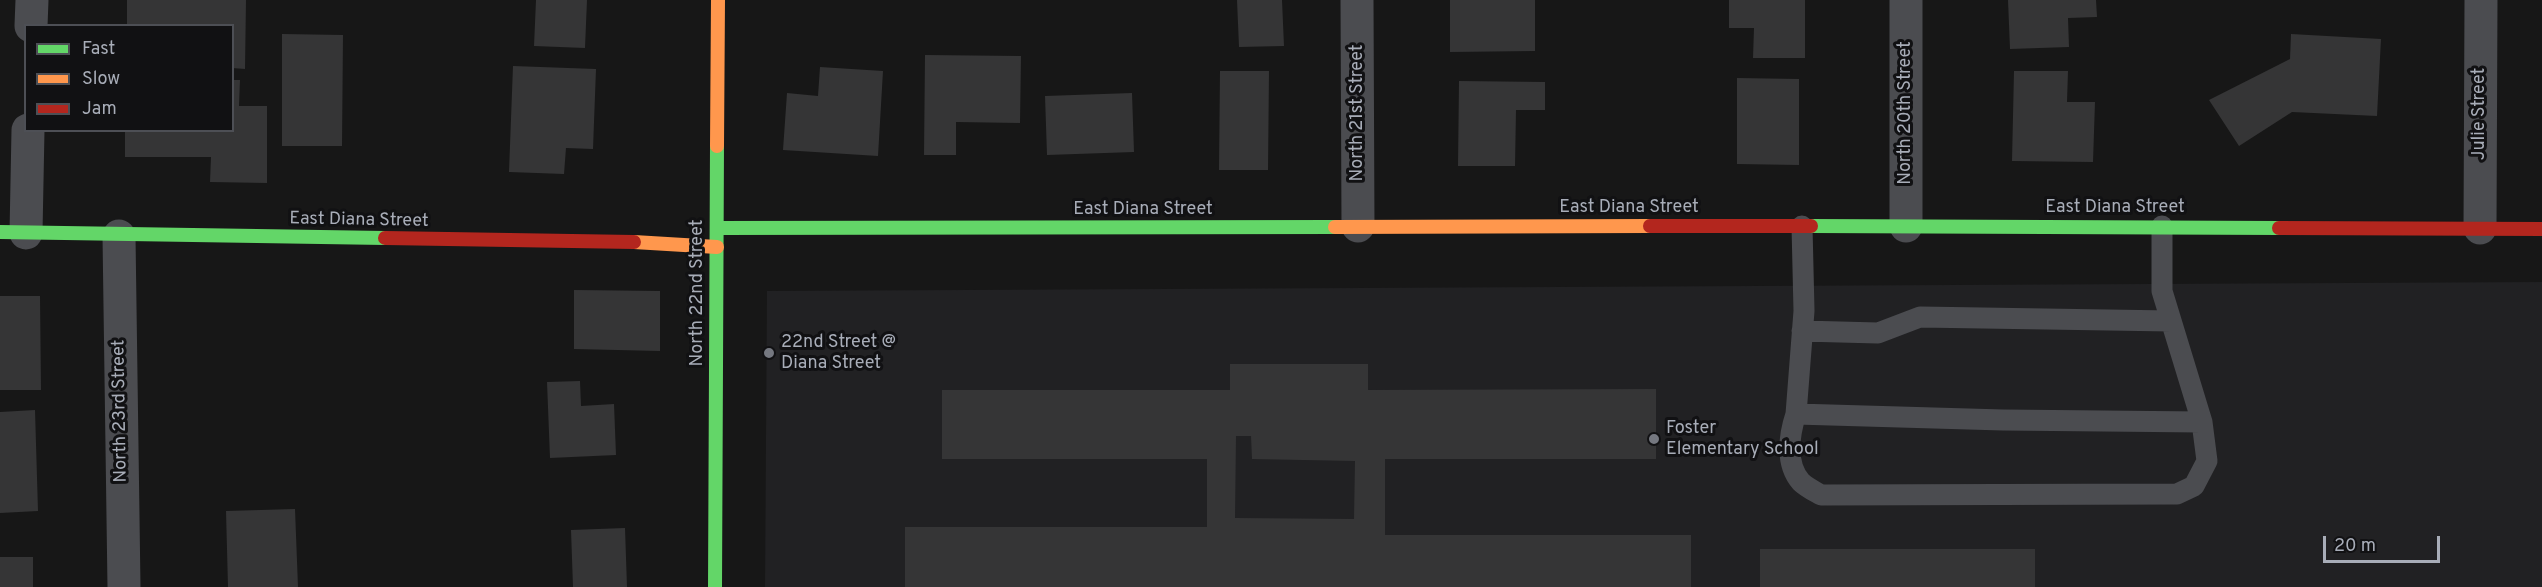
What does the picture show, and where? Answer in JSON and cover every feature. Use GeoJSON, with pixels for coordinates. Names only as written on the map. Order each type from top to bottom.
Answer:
{"type":"FeatureCollection","features":[{"type":"Feature","properties":{"kind":"street"},"geometry":{"type":"LineString","coordinates":[[31,24],[32,0]]}},
{"type":"Feature","properties":{"kind":"street","name":"North 22nd Street"},"geometry":{"type":"LineString","coordinates":[[715,587],[718,0]]}},
{"type":"Feature","properties":{"kind":"street","name":"North 21st Street"},"geometry":{"type":"LineString","coordinates":[[1357,0],[1358,226]]}},
{"type":"Feature","properties":{"kind":"street","name":"North 20th Street"},"geometry":{"type":"LineString","coordinates":[[1906,0],[1906,226]]}},
{"type":"Feature","properties":{"kind":"street","name":"Julie Street"},"geometry":{"type":"LineString","coordinates":[[2480,228],[2481,0]]}},
{"type":"Feature","properties":{"kind":"street"},"geometry":{"type":"LineString","coordinates":[[13,233],[28,132]]}},
{"type":"Feature","properties":{"kind":"street","name":"East Diana Street"},"geometry":{"type":"LineString","coordinates":[[717,228],[2162,226],[2542,229]]}},
{"type":"Feature","properties":{"kind":"street","name":"East Diana Street"},"geometry":{"type":"LineString","coordinates":[[13,233],[676,243],[717,247]]}},
{"type":"Feature","properties":{"kind":"street","name":"North 23rd Street"},"geometry":{"type":"LineString","coordinates":[[119,236],[124,587]]}},
{"type":"Feature","properties":{"kind":"lane"},"geometry":{"type":"LineString","coordinates":[[1802,226],[1804,311],[1796,414],[1790,451],[1794,471],[1802,483],[1821,495],[2177,494],[2194,486],[2206,461],[2202,422],[2162,291],[2162,226]]}},
{"type":"Feature","properties":{"kind":"lane"},"geometry":{"type":"LineString","coordinates":[[1802,331],[1878,333],[1920,317],[2171,321]]}},
{"type":"Feature","properties":{"kind":"lane"},"geometry":{"type":"LineString","coordinates":[[1796,414],[2003,420],[2202,422]]}},
{"type":"Feature","properties":{"kind":"shaded area","name":"Foster Elementary School"},"geometry":{"type":"Polygon","coordinates":[[[2542,282],[2542,587],[765,587],[767,291],[2542,282]]]}},
{"type":"Feature","properties":{"kind":"building"},"geometry":{"type":"Polygon","coordinates":[[[127,0],[246,0],[245,69],[234,68],[234,24],[127,24],[127,0]]]}},
{"type":"Feature","properties":{"kind":"building"},"geometry":{"type":"Polygon","coordinates":[[[536,0],[587,0],[585,48],[534,46],[536,0]]]}},
{"type":"Feature","properties":{"kind":"building"},"geometry":{"type":"Polygon","coordinates":[[[1237,0],[1282,0],[1284,46],[1239,47],[1237,0]]]}},
{"type":"Feature","properties":{"kind":"building"},"geometry":{"type":"Polygon","coordinates":[[[1450,0],[1535,0],[1535,51],[1450,52],[1450,0]]]}},
{"type":"Feature","properties":{"kind":"building"},"geometry":{"type":"Polygon","coordinates":[[[1729,0],[1805,0],[1805,58],[1753,58],[1754,28],[1729,28],[1729,0]]]}},
{"type":"Feature","properties":{"kind":"building"},"geometry":{"type":"Polygon","coordinates":[[[2008,0],[2096,0],[2097,17],[2068,18],[2069,47],[2010,49],[2008,0]]]}},
{"type":"Feature","properties":{"kind":"building"},"geometry":{"type":"Polygon","coordinates":[[[282,34],[343,35],[342,146],[282,146],[282,34]]]}},
{"type":"Feature","properties":{"kind":"building"},"geometry":{"type":"Polygon","coordinates":[[[2291,34],[2381,39],[2377,116],[2292,112],[2239,146],[2209,100],[2290,59],[2291,34]]]}},
{"type":"Feature","properties":{"kind":"building"},"geometry":{"type":"Polygon","coordinates":[[[925,55],[1021,56],[1020,123],[956,122],[956,155],[924,155],[925,55]]]}},
{"type":"Feature","properties":{"kind":"building"},"geometry":{"type":"Polygon","coordinates":[[[513,66],[596,69],[593,149],[566,148],[564,174],[509,172],[513,66]]]}},
{"type":"Feature","properties":{"kind":"building"},"geometry":{"type":"Polygon","coordinates":[[[820,67],[883,71],[878,156],[783,150],[787,93],[818,96],[820,67]]]}},
{"type":"Feature","properties":{"kind":"building"},"geometry":{"type":"Polygon","coordinates":[[[1220,71],[1269,71],[1268,170],[1219,170],[1220,71]]]}},
{"type":"Feature","properties":{"kind":"building"},"geometry":{"type":"Polygon","coordinates":[[[2014,71],[2068,71],[2067,102],[2095,102],[2093,162],[2012,161],[2014,71]]]}},
{"type":"Feature","properties":{"kind":"building"},"geometry":{"type":"Polygon","coordinates":[[[1737,78],[1799,79],[1799,165],[1737,164],[1737,78]]]}},
{"type":"Feature","properties":{"kind":"building"},"geometry":{"type":"Polygon","coordinates":[[[234,80],[240,80],[239,106],[267,106],[267,183],[210,182],[211,157],[125,157],[125,132],[234,132],[234,80]]]}},
{"type":"Feature","properties":{"kind":"building"},"geometry":{"type":"Polygon","coordinates":[[[1459,81],[1545,82],[1545,110],[1516,110],[1515,166],[1458,166],[1459,81]]]}},
{"type":"Feature","properties":{"kind":"building"},"geometry":{"type":"Polygon","coordinates":[[[1132,93],[1134,152],[1047,155],[1045,96],[1132,93]]]}},
{"type":"Feature","properties":{"kind":"building"},"geometry":{"type":"Polygon","coordinates":[[[574,290],[660,291],[660,351],[574,349],[574,290]]]}},
{"type":"Feature","properties":{"kind":"building"},"geometry":{"type":"Polygon","coordinates":[[[0,296],[40,296],[41,390],[0,390],[0,296]]]}},
{"type":"Feature","properties":{"kind":"building"},"geometry":{"type":"Polygon","coordinates":[[[1230,364],[1368,364],[1368,390],[1656,389],[1656,459],[1385,459],[1385,535],[1691,535],[1691,587],[905,587],[905,527],[1207,527],[1207,459],[942,459],[942,390],[1230,390],[1230,364]],[[1236,436],[1235,518],[1354,519],[1355,461],[1252,459],[1251,436],[1236,436]]]}},
{"type":"Feature","properties":{"kind":"building"},"geometry":{"type":"Polygon","coordinates":[[[580,381],[581,406],[614,404],[616,455],[550,458],[547,382],[580,381]]]}},
{"type":"Feature","properties":{"kind":"building"},"geometry":{"type":"Polygon","coordinates":[[[35,410],[38,511],[0,513],[0,412],[35,410]]]}},
{"type":"Feature","properties":{"kind":"building"},"geometry":{"type":"Polygon","coordinates":[[[295,509],[298,587],[228,587],[226,511],[295,509]]]}},
{"type":"Feature","properties":{"kind":"building"},"geometry":{"type":"Polygon","coordinates":[[[625,528],[627,587],[573,587],[571,530],[625,528]]]}},
{"type":"Feature","properties":{"kind":"building"},"geometry":{"type":"Polygon","coordinates":[[[1760,549],[2035,549],[2035,587],[1760,587],[1760,549]]]}},
{"type":"Feature","properties":{"kind":"building"},"geometry":{"type":"Polygon","coordinates":[[[0,557],[33,557],[33,587],[0,587],[0,557]]]}},
{"type":"Feature","properties":{"kind":"traffic: fast"},"geometry":{"type":"LineString","coordinates":[[715,587],[717,146]]}},
{"type":"Feature","properties":{"kind":"traffic: fast"},"geometry":{"type":"LineString","coordinates":[[1811,226],[2279,228]]}},
{"type":"Feature","properties":{"kind":"traffic: fast"},"geometry":{"type":"LineString","coordinates":[[717,228],[1335,227]]}},
{"type":"Feature","properties":{"kind":"traffic: fast"},"geometry":{"type":"LineString","coordinates":[[0,232],[385,238]]}},
{"type":"Feature","properties":{"kind":"traffic: slow"},"geometry":{"type":"LineString","coordinates":[[717,146],[718,0]]}},
{"type":"Feature","properties":{"kind":"traffic: slow"},"geometry":{"type":"LineString","coordinates":[[1335,227],[1650,226]]}},
{"type":"Feature","properties":{"kind":"traffic: slow"},"geometry":{"type":"LineString","coordinates":[[634,242],[717,247]]}},
{"type":"Feature","properties":{"kind":"traffic: jam"},"geometry":{"type":"LineString","coordinates":[[1650,226],[1811,226]]}},
{"type":"Feature","properties":{"kind":"traffic: jam"},"geometry":{"type":"LineString","coordinates":[[2279,228],[2542,229]]}},
{"type":"Feature","properties":{"kind":"traffic: jam"},"geometry":{"type":"LineString","coordinates":[[385,238],[634,242]]}},
{"type":"Feature","properties":{"kind":"place","name":"22nd Street @ Diana Street"},"geometry":{"type":"Point","coordinates":[769,353]}},
{"type":"Feature","properties":{"kind":"place","name":"Foster Elementary School"},"geometry":{"type":"Point","coordinates":[1654,439]}}]}
